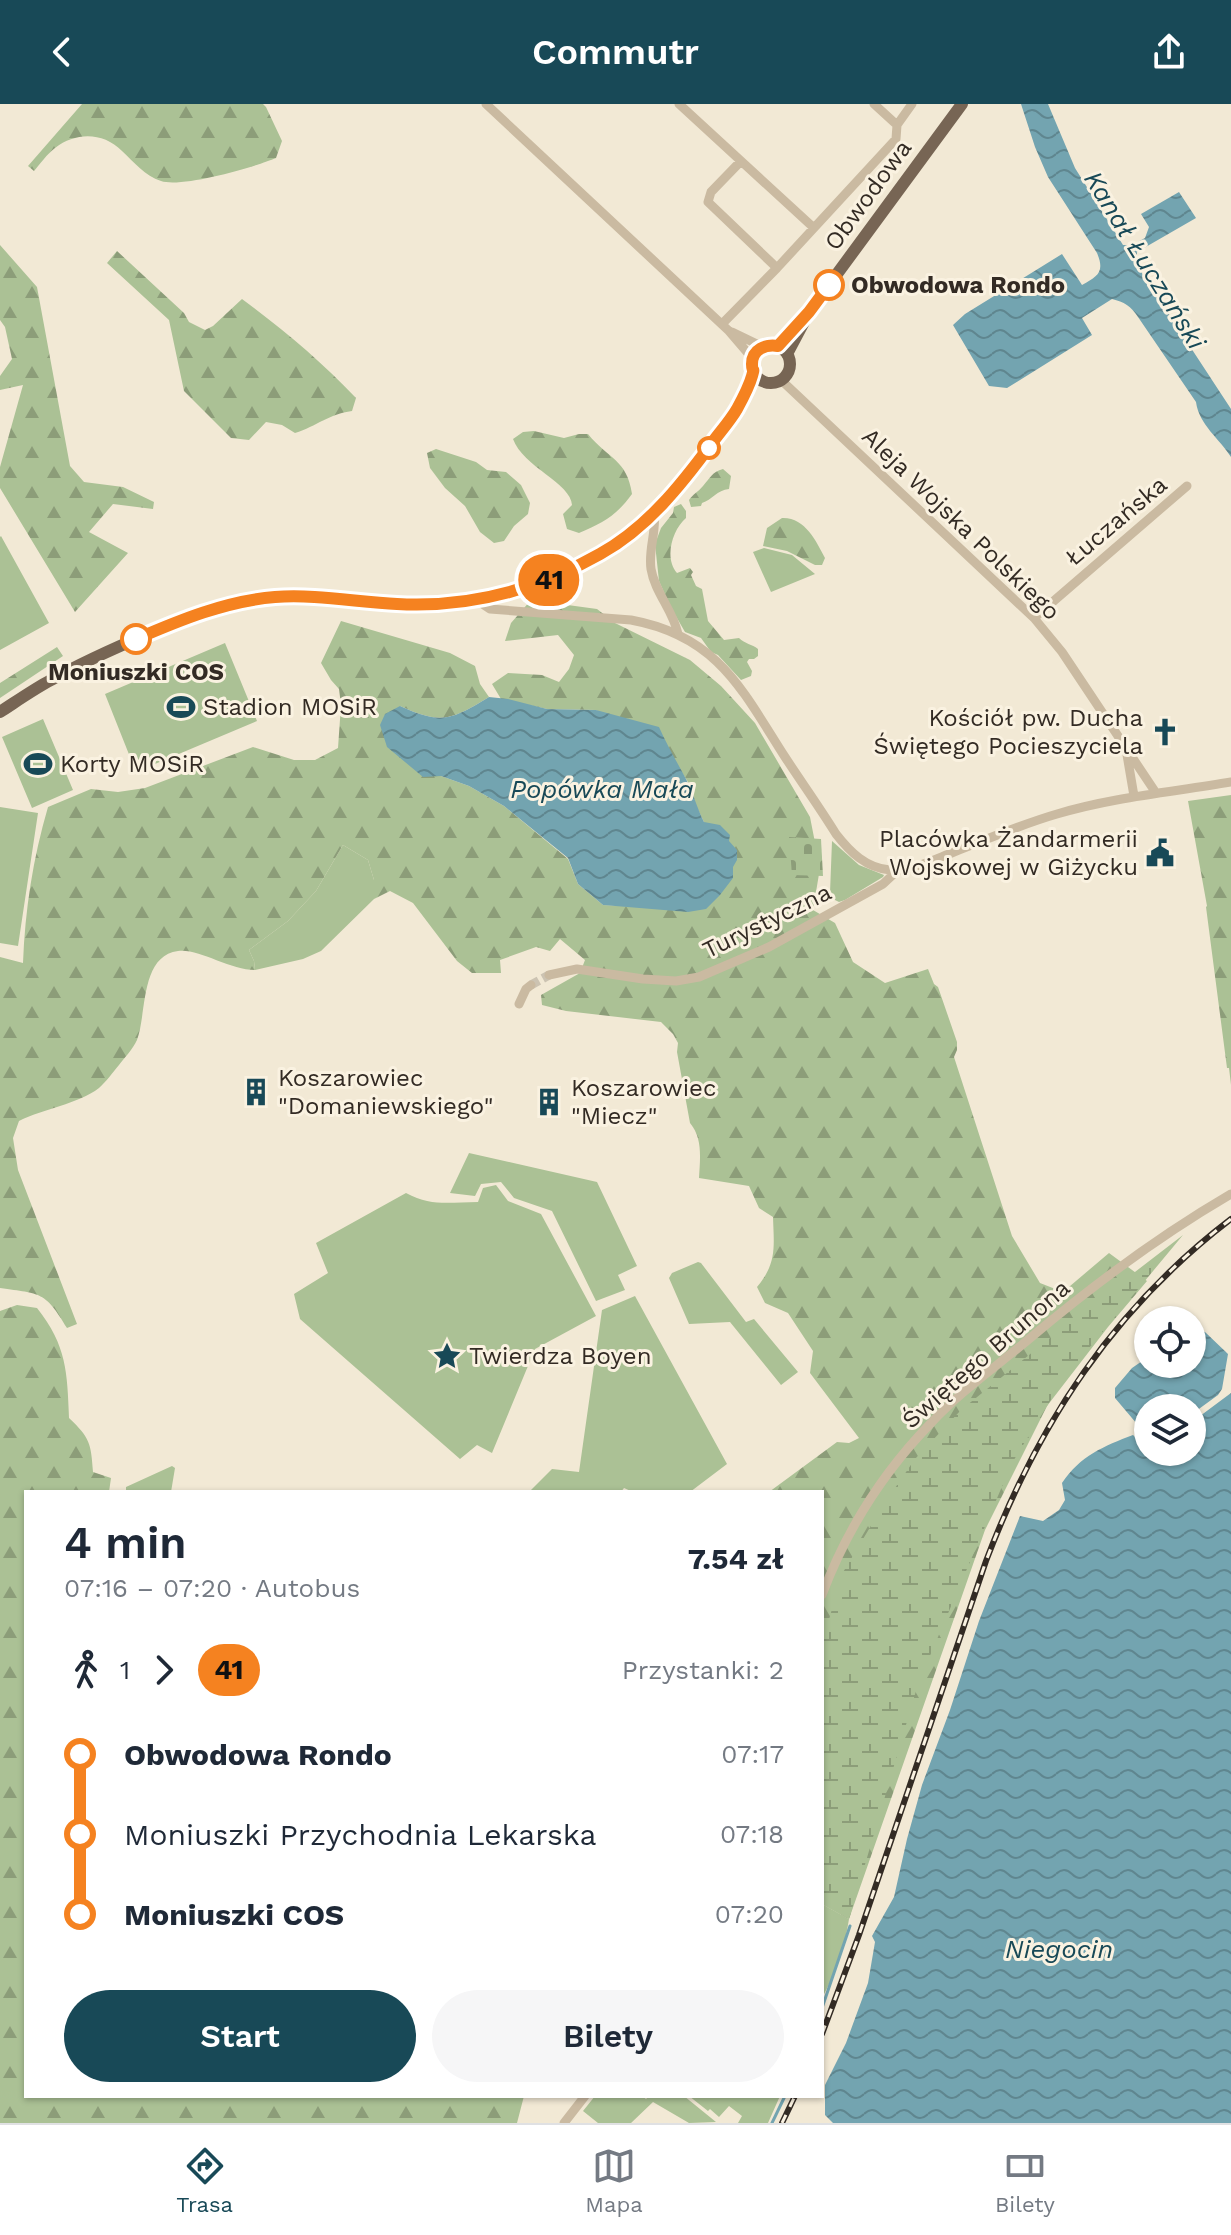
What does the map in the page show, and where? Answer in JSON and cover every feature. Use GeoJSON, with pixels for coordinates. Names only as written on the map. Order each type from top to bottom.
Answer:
{"type":"FeatureCollection","features":[{"type":"Feature","properties":{"kind":"main road","name":"Obwodowa"},"geometry":{"type":"LineString","coordinates":[[782,350],[962,104]]}},
{"type":"Feature","properties":{"kind":"main road"},"geometry":{"type":"LineString","coordinates":[[735,412],[754,365],[763,347],[770,345],[782,350],[789,368],[781,380],[767,382],[759,378],[754,365]]}},
{"type":"Feature","properties":{"kind":"main road"},"geometry":{"type":"LineString","coordinates":[[0,712],[51,679],[111,650],[179,621],[236,603],[275,597],[400,604],[478,601],[534,586],[574,569],[606,551],[654,512],[685,480],[735,412],[767,382]]}},
{"type":"Feature","properties":{"kind":"street"},"geometry":{"type":"LineString","coordinates":[[486,104],[725,328],[754,365]]}},
{"type":"Feature","properties":{"kind":"street"},"geometry":{"type":"LineString","coordinates":[[679,104],[814,228]]}},
{"type":"Feature","properties":{"kind":"street"},"geometry":{"type":"LineString","coordinates":[[874,104],[897,125]]}},
{"type":"Feature","properties":{"kind":"street"},"geometry":{"type":"LineString","coordinates":[[725,328],[896,139],[897,125],[912,104]]}},
{"type":"Feature","properties":{"kind":"street"},"geometry":{"type":"LineString","coordinates":[[741,161],[711,192],[708,202],[777,268]]}},
{"type":"Feature","properties":{"kind":"street"},"geometry":{"type":"LineString","coordinates":[[725,328],[763,347]]}},
{"type":"Feature","properties":{"kind":"street","name":"Aleja Wojska Polskiego"},"geometry":{"type":"LineString","coordinates":[[781,380],[1034,618],[1062,652],[1156,793]]}},
{"type":"Feature","properties":{"kind":"street","name":"Łuczańska"},"geometry":{"type":"LineString","coordinates":[[1034,618],[1187,486]]}},
{"type":"Feature","properties":{"kind":"street"},"geometry":{"type":"LineString","coordinates":[[654,512],[656,521],[651,570],[658,592],[676,621],[678,634]]}},
{"type":"Feature","properties":{"kind":"street"},"geometry":{"type":"LineString","coordinates":[[478,601],[490,609],[651,624],[678,634],[714,658],[760,714],[848,849],[879,869],[910,869],[1054,814],[1134,796],[1231,782]]}},
{"type":"Feature","properties":{"kind":"street","name":"Aleja Wojska Polskiego"},"geometry":{"type":"LineString","coordinates":[[1126,749],[1134,796]]}},
{"type":"Feature","properties":{"kind":"street","name":"Turystyczna"},"geometry":{"type":"LineString","coordinates":[[549,975],[577,969],[643,979],[676,981],[699,977],[769,947],[883,884],[898,870]]}},
{"type":"Feature","properties":{"kind":"street"},"geometry":{"type":"LineString","coordinates":[[519,1004],[531,985]]}},
{"type":"Feature","properties":{"kind":"street","name":"Świętego Brunona"},"geometry":{"type":"LineString","coordinates":[[824,1590],[850,1531],[893,1469],[933,1421],[1077,1298],[1156,1240],[1231,1194]]}},
{"type":"Feature","properties":{"kind":"street"},"geometry":{"type":"LineString","coordinates":[[564,2123],[583,2098]]}},
{"type":"Feature","properties":{"kind":"green space"},"geometry":{"type":"Polygon","coordinates":[[[82,104],[263,104],[282,141],[276,158],[185,182],[155,179],[115,145],[89,136],[72,139],[55,148],[34,171],[28,166],[82,104]]]}},
{"type":"Feature","properties":{"kind":"green space"},"geometry":{"type":"Polygon","coordinates":[[[0,245],[37,287],[70,466],[84,482],[123,487],[154,502],[153,509],[113,504],[89,532],[128,553],[75,612],[0,488],[0,467],[23,385],[0,390],[0,376],[12,359],[5,327],[0,320],[0,245]]]}},
{"type":"Feature","properties":{"kind":"green space"},"geometry":{"type":"Polygon","coordinates":[[[117,251],[184,313],[189,322],[205,330],[242,299],[343,384],[356,398],[352,411],[295,433],[282,425],[266,422],[249,440],[231,438],[184,391],[169,320],[107,263],[117,251]]]}},
{"type":"Feature","properties":{"kind":"green space"},"geometry":{"type":"Polygon","coordinates":[[[534,431],[564,438],[588,434],[621,466],[632,494],[615,513],[595,526],[579,533],[567,529],[563,514],[572,505],[570,497],[526,458],[513,439],[523,432],[534,431]]]}},
{"type":"Feature","properties":{"kind":"green space"},"geometry":{"type":"Polygon","coordinates":[[[436,449],[476,462],[487,470],[506,472],[521,485],[530,503],[528,514],[514,526],[504,541],[494,543],[480,532],[465,506],[445,488],[430,468],[427,453],[436,449]]]}},
{"type":"Feature","properties":{"kind":"green space"},"geometry":{"type":"Polygon","coordinates":[[[723,469],[731,476],[729,489],[701,506],[691,507],[689,500],[723,469]]]}},
{"type":"Feature","properties":{"kind":"green space"},"geometry":{"type":"Polygon","coordinates":[[[681,504],[686,518],[671,544],[673,567],[677,573],[690,568],[693,572],[691,575],[696,586],[702,589],[708,621],[724,640],[739,638],[758,649],[758,656],[747,662],[751,676],[741,680],[718,655],[711,652],[701,638],[685,632],[659,581],[655,544],[674,507],[681,504]]]}},
{"type":"Feature","properties":{"kind":"green space"},"geometry":{"type":"Polygon","coordinates":[[[782,518],[797,521],[809,531],[825,558],[822,565],[815,565],[787,551],[763,546],[767,528],[782,518]]]}},
{"type":"Feature","properties":{"kind":"green space"},"geometry":{"type":"Polygon","coordinates":[[[0,537],[49,623],[0,650],[0,537]]]}},
{"type":"Feature","properties":{"kind":"green space"},"geometry":{"type":"Polygon","coordinates":[[[764,548],[792,555],[815,574],[771,592],[753,552],[764,548]]]}},
{"type":"Feature","properties":{"kind":"green space"},"geometry":{"type":"Polygon","coordinates":[[[531,600],[597,609],[615,623],[690,660],[721,686],[755,723],[810,817],[820,868],[813,910],[835,923],[853,962],[885,983],[928,969],[938,987],[957,1042],[954,1057],[1012,1236],[1040,1283],[1063,1292],[1109,1253],[1147,1281],[1047,1406],[985,1530],[849,1919],[824,1905],[824,1490],[772,1490],[837,1442],[849,1443],[859,1438],[810,1373],[813,1351],[788,1313],[765,1303],[757,1287],[771,1262],[773,1217],[759,1208],[749,1186],[699,1178],[699,1142],[690,1123],[678,1043],[673,1034],[661,1022],[566,1011],[542,1005],[541,995],[580,973],[585,960],[560,939],[550,951],[536,947],[500,960],[501,973],[472,973],[457,961],[413,903],[390,891],[374,899],[374,880],[368,860],[343,845],[316,891],[288,921],[249,950],[255,970],[235,967],[186,951],[166,955],[151,974],[137,1040],[107,1080],[91,1094],[19,1121],[13,1138],[18,1170],[77,1324],[67,1328],[41,1296],[0,1288],[0,957],[23,963],[31,884],[48,807],[91,789],[118,792],[145,788],[253,747],[294,760],[315,760],[338,748],[339,689],[321,663],[341,621],[450,653],[475,666],[480,684],[489,697],[465,711],[437,718],[400,706],[441,776],[469,786],[504,806],[568,859],[578,884],[603,905],[644,907],[733,878],[733,867],[704,822],[688,782],[673,759],[596,710],[547,709],[501,699],[492,684],[508,673],[542,675],[559,682],[569,669],[574,655],[558,635],[505,641],[511,623],[531,600]]]}},
{"type":"Feature","properties":{"kind":"green space","name":"Stadion MOSiR"},"geometry":{"type":"Polygon","coordinates":[[[225,643],[257,721],[136,772],[105,694],[225,643]]]}},
{"type":"Feature","properties":{"kind":"green space"},"geometry":{"type":"Polygon","coordinates":[[[57,647],[63,656],[0,698],[0,683],[57,647]]]}},
{"type":"Feature","properties":{"kind":"green space","name":"Korty MOSiR"},"geometry":{"type":"Polygon","coordinates":[[[43,719],[73,790],[32,808],[2,737],[43,719]]]}},
{"type":"Feature","properties":{"kind":"green space"},"geometry":{"type":"Polygon","coordinates":[[[1231,795],[1231,1085],[1207,906],[1188,801],[1231,795]]]}},
{"type":"Feature","properties":{"kind":"green space"},"geometry":{"type":"Polygon","coordinates":[[[0,807],[38,813],[18,946],[0,943],[0,807]]]}},
{"type":"Feature","properties":{"kind":"green space"},"geometry":{"type":"Polygon","coordinates":[[[789,837],[821,839],[823,876],[792,875],[789,837]]]}},
{"type":"Feature","properties":{"kind":"green space"},"geometry":{"type":"Polygon","coordinates":[[[832,841],[859,865],[883,877],[845,900],[839,902],[833,899],[830,893],[832,841]]]}},
{"type":"Feature","properties":{"kind":"green space"},"geometry":{"type":"Polygon","coordinates":[[[343,845],[368,860],[374,880],[374,899],[321,951],[303,959],[255,970],[249,950],[288,921],[316,891],[343,845]]]}},
{"type":"Feature","properties":{"kind":"green space"},"geometry":{"type":"Polygon","coordinates":[[[469,1153],[597,1182],[637,1266],[618,1275],[625,1290],[596,1301],[552,1211],[514,1198],[501,1182],[481,1184],[475,1196],[450,1193],[469,1153]]]}},
{"type":"Feature","properties":{"kind":"green space"},"geometry":{"type":"Polygon","coordinates":[[[496,1185],[508,1201],[541,1214],[596,1316],[535,1349],[492,1453],[477,1445],[460,1459],[300,1319],[294,1294],[328,1273],[316,1243],[406,1193],[433,1202],[478,1202],[483,1188],[496,1185]]]}},
{"type":"Feature","properties":{"kind":"green space"},"geometry":{"type":"Polygon","coordinates":[[[1183,1235],[1065,1377],[1012,1463],[918,1684],[849,1919],[824,1905],[824,1637],[842,1574],[915,1459],[961,1410],[1183,1235]]]}},
{"type":"Feature","properties":{"kind":"green space"},"geometry":{"type":"Polygon","coordinates":[[[698,1262],[746,1322],[754,1319],[798,1372],[781,1385],[730,1322],[689,1324],[669,1278],[672,1273],[698,1262]]]}},
{"type":"Feature","properties":{"kind":"green space"},"geometry":{"type":"Polygon","coordinates":[[[635,1296],[727,1464],[693,1490],[531,1490],[552,1469],[579,1472],[602,1310],[635,1296]]]}},
{"type":"Feature","properties":{"kind":"green space"},"geometry":{"type":"Polygon","coordinates":[[[17,1305],[37,1308],[47,1322],[64,1360],[69,1418],[88,1442],[93,1472],[111,1478],[109,1490],[24,1490],[24,2098],[523,2098],[517,2123],[0,2123],[0,1311],[17,1305]]]}},
{"type":"Feature","properties":{"kind":"green space"},"geometry":{"type":"Polygon","coordinates":[[[172,1466],[175,1468],[171,1490],[126,1490],[126,1487],[172,1466]]]}},
{"type":"Feature","properties":{"kind":"green space"},"geometry":{"type":"Polygon","coordinates":[[[824,1905],[849,1919],[824,1994],[824,1905]]]}},
{"type":"Feature","properties":{"kind":"green space"},"geometry":{"type":"Polygon","coordinates":[[[593,2098],[686,2098],[716,2122],[689,2123],[653,2102],[631,2123],[598,2123],[583,2111],[593,2098]]]}},
{"type":"Feature","properties":{"kind":"green space"},"geometry":{"type":"Polygon","coordinates":[[[692,2098],[779,2098],[768,2123],[738,2123],[742,2116],[729,2106],[719,2117],[710,2109],[708,2111],[692,2098]]]}},
{"type":"Feature","properties":{"kind":"water"},"geometry":{"type":"Polygon","coordinates":[[[1021,104],[1048,104],[1075,168],[1123,245],[1132,245],[1145,238],[1149,227],[1141,214],[1179,192],[1196,218],[1137,252],[1136,264],[1231,409],[1231,457],[1205,425],[1196,402],[1135,313],[1116,300],[1112,299],[1082,318],[1092,335],[1007,388],[989,386],[953,325],[965,314],[1062,254],[1082,285],[1096,276],[1100,269],[1097,253],[1048,177],[1021,104]]]}},
{"type":"Feature","properties":{"kind":"water","name":"Popówka Mała"},"geometry":{"type":"Polygon","coordinates":[[[489,697],[547,709],[596,710],[659,727],[704,822],[720,825],[730,835],[729,841],[737,850],[733,878],[720,895],[706,909],[688,912],[603,905],[578,884],[568,858],[504,806],[469,786],[441,776],[423,777],[387,747],[380,725],[385,714],[400,706],[437,718],[465,711],[489,697]]]}},
{"type":"Feature","properties":{"kind":"water"},"geometry":{"type":"Polygon","coordinates":[[[1206,1333],[1228,1354],[1222,1389],[1206,1404],[1206,1394],[1134,1394],[1134,1420],[1115,1398],[1115,1388],[1134,1367],[1134,1378],[1206,1378],[1206,1333]]]}},
{"type":"Feature","properties":{"kind":"water","name":"Niegocin"},"geometry":{"type":"Polygon","coordinates":[[[1231,1393],[1231,2123],[833,2123],[825,2115],[825,2085],[846,2043],[868,1983],[875,1942],[872,1936],[894,1897],[922,1785],[979,1621],[1020,1516],[1043,1521],[1059,1510],[1065,1500],[1062,1483],[1069,1474],[1103,1448],[1133,1435],[1134,1466],[1206,1466],[1206,1412],[1231,1393]]]}},
{"type":"Feature","properties":{"kind":"waterway"},"geometry":{"type":"LineString","coordinates":[[824,2002],[850,1926]]}},
{"type":"Feature","properties":{"kind":"waterway"},"geometry":{"type":"LineString","coordinates":[[772,2123],[784,2098]]}},
{"type":"Feature","properties":{"kind":"tunnel"},"geometry":{"type":"LineString","coordinates":[[531,985],[549,975]]}},
{"type":"Feature","properties":{"kind":"railway"},"geometry":{"type":"LineString","coordinates":[[824,2029],[859,1935],[986,1561],[1030,1462],[1055,1416],[1115,1331],[1150,1291],[1231,1219]]}},
{"type":"Feature","properties":{"kind":"railway"},"geometry":{"type":"LineString","coordinates":[[782,2123],[794,2098]]}},
{"type":"Feature","properties":{"kind":"bus line","name":"41"},"geometry":{"type":"LineString","coordinates":[[136,639],[205,611],[248,601],[294,597],[400,604],[478,601],[519,590],[574,569],[632,532],[673,494],[735,412],[754,371],[752,362],[757,352],[766,346],[778,346],[829,285]]}},
{"type":"Feature","properties":{"kind":"place","name":"Obwodowa Rondo"},"geometry":{"type":"Point","coordinates":[829,285]}},
{"type":"Feature","properties":{"kind":"place","name":"Moniuszki COS"},"geometry":{"type":"Point","coordinates":[136,639]}},
{"type":"Feature","properties":{"kind":"place","name":"Stadion MOSiR"},"geometry":{"type":"Point","coordinates":[181,707]}},
{"type":"Feature","properties":{"kind":"place","name":"Kościół pw. Ducha Świętego Pocieszyciela"},"geometry":{"type":"Point","coordinates":[1165,732]}},
{"type":"Feature","properties":{"kind":"place","name":"Korty MOSiR"},"geometry":{"type":"Point","coordinates":[38,764]}},
{"type":"Feature","properties":{"kind":"place","name":"Placówka Żandarmerii Wojskowej w Giżycku"},"geometry":{"type":"Point","coordinates":[1160,853]}},
{"type":"Feature","properties":{"kind":"place","name":"Koszarowiec \"Domaniewskiego\""},"geometry":{"type":"Point","coordinates":[256,1092]}},
{"type":"Feature","properties":{"kind":"place","name":"Koszarowiec \"Miecz\""},"geometry":{"type":"Point","coordinates":[549,1102]}},
{"type":"Feature","properties":{"kind":"place","name":"Twierdza Boyen"},"geometry":{"type":"Point","coordinates":[447,1356]}},
{"type":"Feature","properties":{"kind":"water label","name":"Kanał Łuczański"},"geometry":{"type":"Point","coordinates":[1145,260]}}]}
